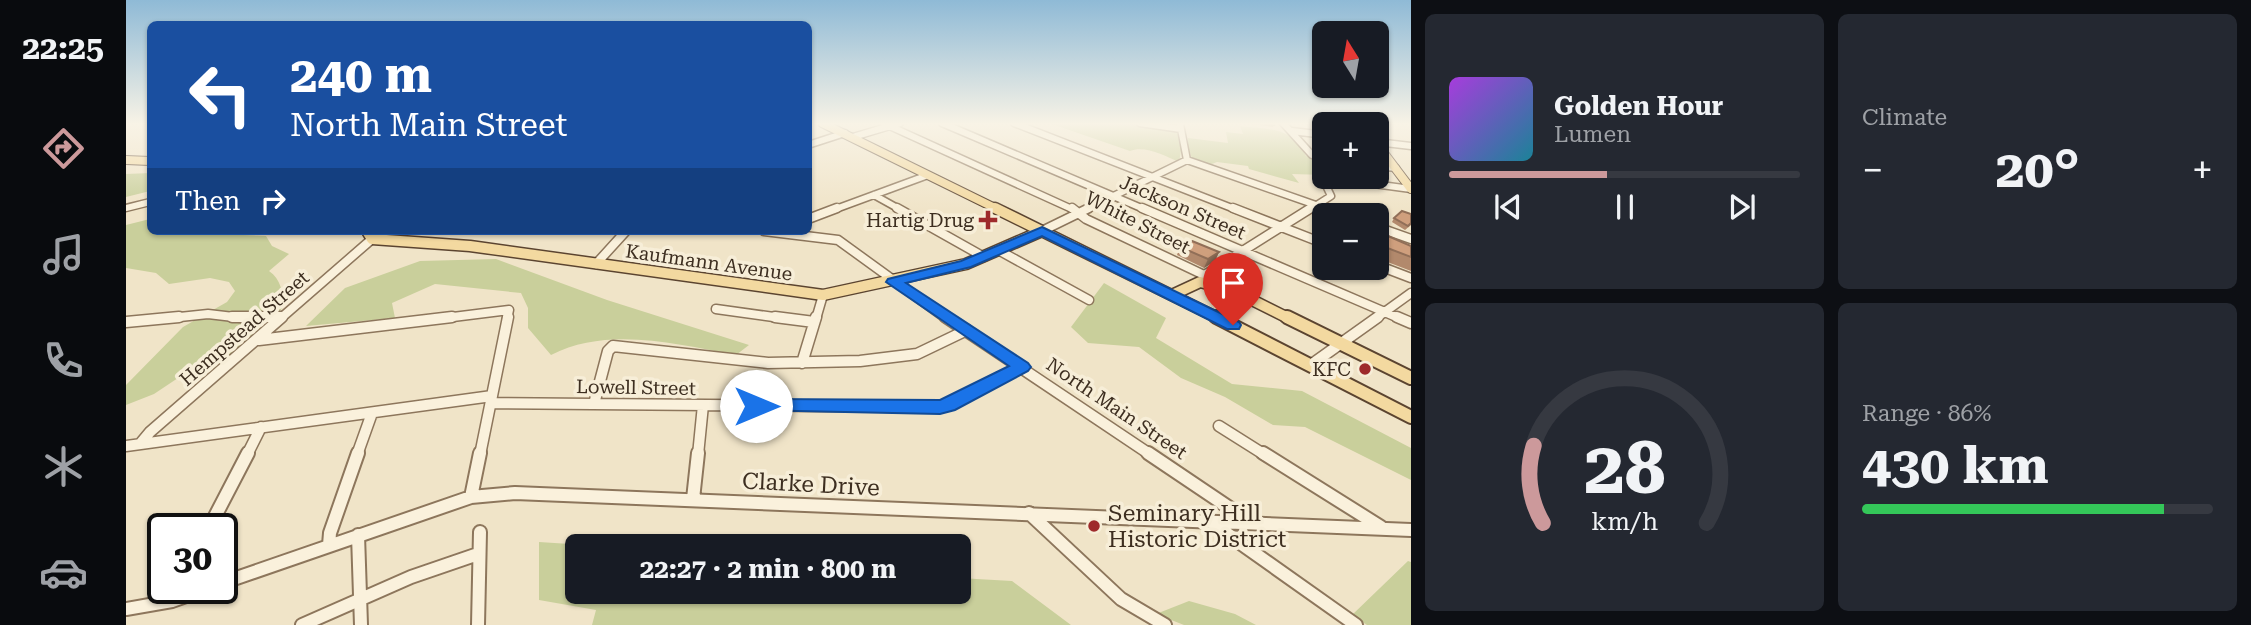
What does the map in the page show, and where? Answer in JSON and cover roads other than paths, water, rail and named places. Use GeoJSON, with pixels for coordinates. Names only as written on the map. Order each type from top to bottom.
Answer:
{"type":"FeatureCollection","features":[{"type":"Feature","properties":{"kind":"main road"},"geometry":{"type":"LineString","coordinates":[[883,152],[1312,364],[1411,417]]}},
{"type":"Feature","properties":{"kind":"main road"},"geometry":{"type":"LineString","coordinates":[[126,160],[147,161]]}},
{"type":"Feature","properties":{"kind":"main road"},"geometry":{"type":"LineString","coordinates":[[1389,160],[1410,187]]}},
{"type":"Feature","properties":{"kind":"main road","name":"Kaufmann Avenue"},"geometry":{"type":"LineString","coordinates":[[370,235],[470,246],[823,295],[893,282],[966,264],[1042,231]]}},
{"type":"Feature","properties":{"kind":"main road"},"geometry":{"type":"LineString","coordinates":[[1172,295],[1193,284],[1207,283],[1232,290]]}},
{"type":"Feature","properties":{"kind":"main road","name":"White Street"},"geometry":{"type":"LineString","coordinates":[[1232,290],[1411,378]]}},
{"type":"Feature","properties":{"kind":"street","name":"White Street"},"geometry":{"type":"LineString","coordinates":[[948,152],[1079,213],[1232,290]]}},
{"type":"Feature","properties":{"kind":"street","name":"Jackson Street"},"geometry":{"type":"LineString","coordinates":[[1013,152],[1411,323]]}},
{"type":"Feature","properties":{"kind":"street"},"geometry":{"type":"LineString","coordinates":[[1091,152],[1312,239]]}},
{"type":"Feature","properties":{"kind":"street"},"geometry":{"type":"LineString","coordinates":[[1042,231],[1154,177],[1185,152]]}},
{"type":"Feature","properties":{"kind":"street"},"geometry":{"type":"LineString","coordinates":[[1185,152],[1312,204]]}},
{"type":"Feature","properties":{"kind":"street"},"geometry":{"type":"LineString","coordinates":[[1389,169],[1398,172]]}},
{"type":"Feature","properties":{"kind":"street"},"geometry":{"type":"LineString","coordinates":[[812,218],[928,175]]}},
{"type":"Feature","properties":{"kind":"street"},"geometry":{"type":"LineString","coordinates":[[1319,203],[1331,196],[1322,177],[1410,187]]}},
{"type":"Feature","properties":{"kind":"street"},"geometry":{"type":"LineString","coordinates":[[874,195],[984,257]]}},
{"type":"Feature","properties":{"kind":"street"},"geometry":{"type":"LineString","coordinates":[[126,208],[147,203]]}},
{"type":"Feature","properties":{"kind":"street"},"geometry":{"type":"LineString","coordinates":[[1193,284],[1312,207]]}},
{"type":"Feature","properties":{"kind":"street"},"geometry":{"type":"LineString","coordinates":[[1389,231],[1411,239]]}},
{"type":"Feature","properties":{"kind":"street","name":"Hempstead Street"},"geometry":{"type":"LineString","coordinates":[[140,444],[150,432],[259,340],[370,235]]}},
{"type":"Feature","properties":{"kind":"street"},"geometry":{"type":"LineString","coordinates":[[596,264],[622,235]]}},
{"type":"Feature","properties":{"kind":"street","name":"North Main Street"},"geometry":{"type":"LineString","coordinates":[[801,235],[838,240],[893,282],[1250,521]]}},
{"type":"Feature","properties":{"kind":"street"},"geometry":{"type":"LineString","coordinates":[[1000,251],[1089,300]]}},
{"type":"Feature","properties":{"kind":"street"},"geometry":{"type":"LineString","coordinates":[[1389,270],[1411,278]]}},
{"type":"Feature","properties":{"kind":"street"},"geometry":{"type":"LineString","coordinates":[[1312,364],[1411,293]]}},
{"type":"Feature","properties":{"kind":"street"},"geometry":{"type":"LineString","coordinates":[[802,363],[823,295]]}},
{"type":"Feature","properties":{"kind":"street"},"geometry":{"type":"LineString","coordinates":[[716,309],[814,322]]}},
{"type":"Feature","properties":{"kind":"street"},"geometry":{"type":"LineString","coordinates":[[259,340],[509,310],[471,497]]}},
{"type":"Feature","properties":{"kind":"street"},"geometry":{"type":"LineString","coordinates":[[126,322],[208,314],[242,318],[282,317]]}},
{"type":"Feature","properties":{"kind":"street"},"geometry":{"type":"LineString","coordinates":[[594,404],[608,351],[613,346],[768,363],[860,361],[917,354],[967,330]]}},
{"type":"Feature","properties":{"kind":"street","name":"Lowell Street"},"geometry":{"type":"LineString","coordinates":[[126,446],[492,400],[594,404],[940,407],[949,405],[1022,367]]}},
{"type":"Feature","properties":{"kind":"street"},"geometry":{"type":"LineString","coordinates":[[692,499],[703,405]]}},
{"type":"Feature","properties":{"kind":"street"},"geometry":{"type":"LineString","coordinates":[[329,545],[330,533],[372,413]]}},
{"type":"Feature","properties":{"kind":"street"},"geometry":{"type":"LineString","coordinates":[[1219,426],[1383,528]]}},
{"type":"Feature","properties":{"kind":"street"},"geometry":{"type":"LineString","coordinates":[[217,513],[261,427]]}},
{"type":"Feature","properties":{"kind":"street","name":"Clarke Drive"},"geometry":{"type":"LineString","coordinates":[[238,577],[471,497],[515,493],[1211,522],[1250,521],[1411,530]]}},
{"type":"Feature","properties":{"kind":"street"},"geometry":{"type":"LineString","coordinates":[[1028,513],[1121,599],[1165,625]]}},
{"type":"Feature","properties":{"kind":"street"},"geometry":{"type":"LineString","coordinates":[[1211,522],[1356,625]]}},
{"type":"Feature","properties":{"kind":"street"},"geometry":{"type":"LineString","coordinates":[[478,625],[480,532]]}},
{"type":"Feature","properties":{"kind":"street"},"geometry":{"type":"LineString","coordinates":[[358,535],[361,625]]}},
{"type":"Feature","properties":{"kind":"street"},"geometry":{"type":"LineString","coordinates":[[302,625],[447,563],[478,554]]}},
{"type":"Feature","properties":{"kind":"street"},"geometry":{"type":"LineString","coordinates":[[126,609],[155,604]]}},
{"type":"Feature","properties":{"kind":"place","name":"Hartig Drug"},"geometry":{"type":"Point","coordinates":[988,220]}},
{"type":"Feature","properties":{"kind":"place","name":"KFC"},"geometry":{"type":"Point","coordinates":[1365,369]}},
{"type":"Feature","properties":{"kind":"place","name":"Seminary Hill Historic District"},"geometry":{"type":"Point","coordinates":[1094,526]}}]}
